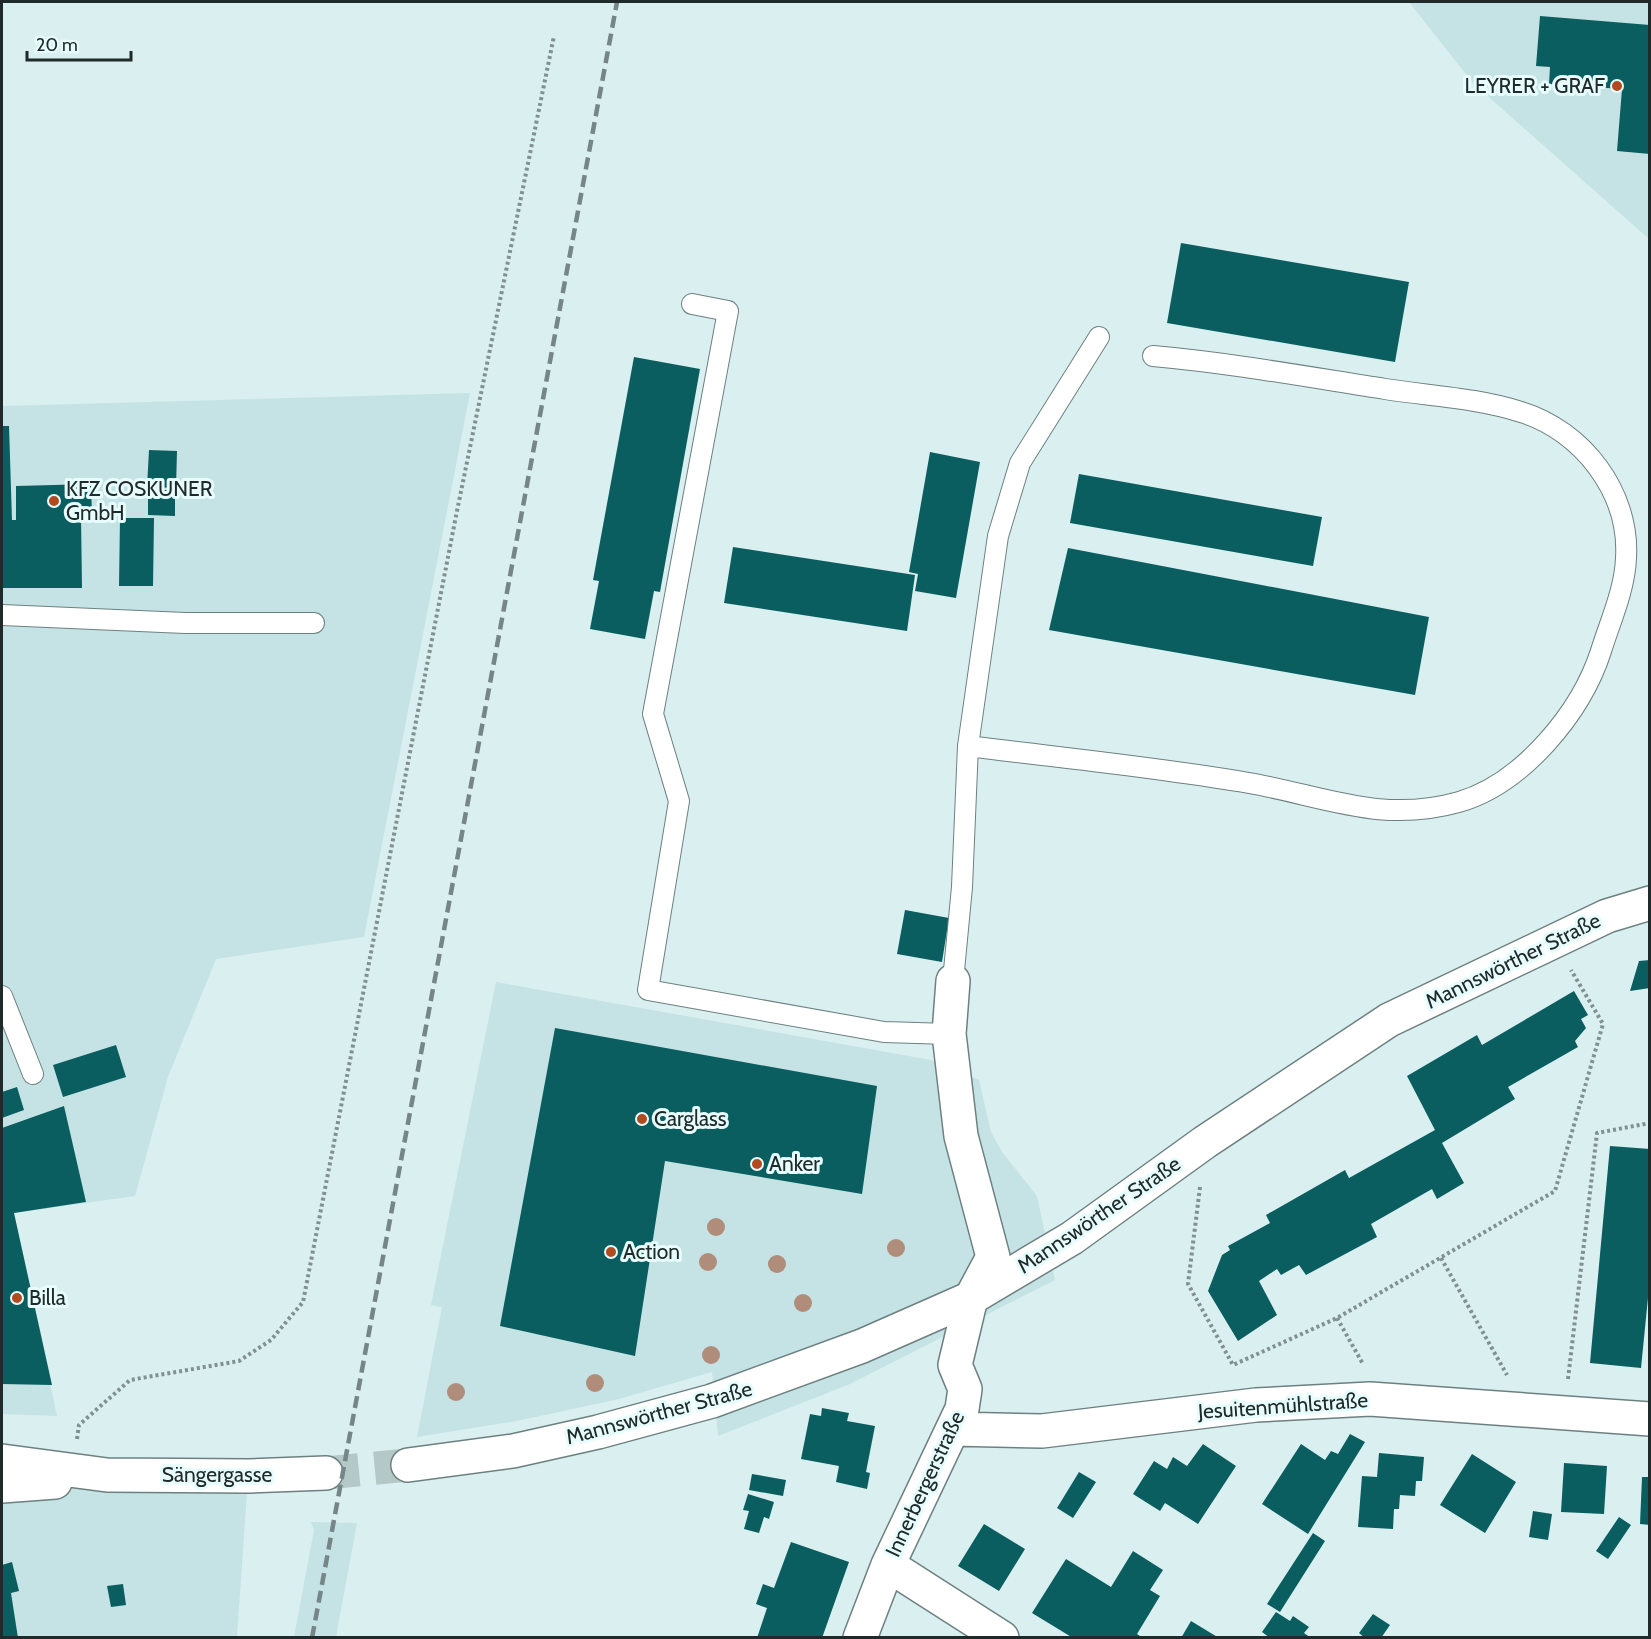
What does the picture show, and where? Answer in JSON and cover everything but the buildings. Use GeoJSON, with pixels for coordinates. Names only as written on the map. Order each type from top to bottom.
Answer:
{"type":"FeatureCollection","features":[{"type":"Feature","properties":{"kind":"main road","name":"Mannswörther Straße"},"geometry":{"type":"LineString","coordinates":[[408,1465],[513,1451],[598,1432],[712,1401],[862,1346],[971,1298],[1072,1238],[1205,1142],[1389,1020],[1607,916],[1650,903]]}},
{"type":"Feature","properties":{"kind":"main road","name":"Innerbergerstraße"},"geometry":{"type":"LineString","coordinates":[[860,1638],[888,1565],[953,1429],[965,1396],[955,1365],[971,1298],[993,1257],[961,1136],[949,1034],[953,981]]}},
{"type":"Feature","properties":{"kind":"main road","name":"Jesuitenmühlstraße"},"geometry":{"type":"LineString","coordinates":[[953,1429],[1042,1431],[1256,1405],[1370,1399],[1650,1419]]}},
{"type":"Feature","properties":{"kind":"main road","name":"Sängergasse"},"geometry":{"type":"LineString","coordinates":[[2,1461],[107,1475],[250,1476],[326,1473]]}},
{"type":"Feature","properties":{"kind":"main road","name":"Sängergasse"},"geometry":{"type":"LineString","coordinates":[[2,1486],[39,1485],[107,1475]]}},
{"type":"Feature","properties":{"kind":"main road"},"geometry":{"type":"LineString","coordinates":[[888,1565],[1002,1638]]}},
{"type":"Feature","properties":{"kind":"lane"},"geometry":{"type":"LineString","coordinates":[[692,304],[728,311],[653,714],[679,801],[648,990],[884,1032],[949,1034]]}},
{"type":"Feature","properties":{"kind":"lane"},"geometry":{"type":"LineString","coordinates":[[953,981],[962,887],[968,746],[998,536],[1020,463],[1099,337]]}},
{"type":"Feature","properties":{"kind":"lane"},"geometry":{"type":"LineString","coordinates":[[968,746],[1251,783],[1364,809],[1414,811],[1460,801],[1491,790],[1530,760],[1567,716],[1596,668],[1616,604],[1626,558],[1623,525],[1615,493],[1594,461],[1561,432],[1524,413],[1467,400],[1153,356]]}},
{"type":"Feature","properties":{"kind":"lane"},"geometry":{"type":"LineString","coordinates":[[2,615],[185,623],[314,623]]}},
{"type":"Feature","properties":{"kind":"lane"},"geometry":{"type":"LineString","coordinates":[[2,996],[33,1074]]}},
{"type":"Feature","properties":{"kind":"path"},"geometry":{"type":"LineString","coordinates":[[73,1471],[79,1425],[130,1380],[239,1361],[271,1340],[303,1302],[458,504],[554,36]]}},
{"type":"Feature","properties":{"kind":"path"},"geometry":{"type":"LineString","coordinates":[[1200,1183],[1188,1284],[1233,1365],[1337,1318],[1441,1258],[1555,1191],[1603,1024],[1570,968]]}},
{"type":"Feature","properties":{"kind":"path"},"geometry":{"type":"LineString","coordinates":[[1564,1413],[1597,1133],[1650,1123]]}},
{"type":"Feature","properties":{"kind":"path"},"geometry":{"type":"LineString","coordinates":[[1441,1258],[1526,1410]]}},
{"type":"Feature","properties":{"kind":"path"},"geometry":{"type":"LineString","coordinates":[[1337,1318],[1362,1359],[1370,1399]]}},
{"type":"Feature","properties":{"kind":"shaded area"},"geometry":{"type":"Polygon","coordinates":[[[1409,2],[1649,2],[1649,239],[1473,83],[1409,2]]]}},
{"type":"Feature","properties":{"kind":"shaded area"},"geometry":{"type":"Polygon","coordinates":[[[470,393],[364,937],[216,959],[168,1077],[135,1196],[14,1213],[57,1416],[2,1414],[2,406],[470,393]]]}},
{"type":"Feature","properties":{"kind":"shaded area"},"geometry":{"type":"Polygon","coordinates":[[[496,982],[931,1060],[979,1080],[991,1132],[1002,1152],[1037,1196],[1055,1280],[850,1384],[718,1436],[712,1372],[619,1399],[517,1421],[417,1437],[442,1307],[431,1305],[496,982]]]}},
{"type":"Feature","properties":{"kind":"shaded area"},"geometry":{"type":"Polygon","coordinates":[[[2,1473],[248,1478],[237,1637],[2,1638],[2,1473]]]}},
{"type":"Feature","properties":{"kind":"shaded area"},"geometry":{"type":"Polygon","coordinates":[[[311,1522],[357,1523],[336,1637],[294,1637],[314,1530],[311,1522]]]}},
{"type":"Feature","properties":{"kind":"tunnel"},"geometry":{"type":"LineString","coordinates":[[326,1473],[408,1465]]}},
{"type":"Feature","properties":{"kind":"railway"},"geometry":{"type":"LineString","coordinates":[[312,1638],[617,2]]}},
{"type":"Feature","properties":{"kind":"place","name":"LEYRER + GRAF"},"geometry":{"type":"Point","coordinates":[1617,86]}},
{"type":"Feature","properties":{"kind":"place","name":"KFZ COSKUNER GmbH"},"geometry":{"type":"Point","coordinates":[54,501]}},
{"type":"Feature","properties":{"kind":"place","name":"Carglass"},"geometry":{"type":"Point","coordinates":[642,1119]}},
{"type":"Feature","properties":{"kind":"place","name":"Anker"},"geometry":{"type":"Point","coordinates":[757,1164]}},
{"type":"Feature","properties":{"kind":"place","name":"Action"},"geometry":{"type":"Point","coordinates":[611,1252]}},
{"type":"Feature","properties":{"kind":"place","name":"Billa"},"geometry":{"type":"Point","coordinates":[17,1298]}}]}
